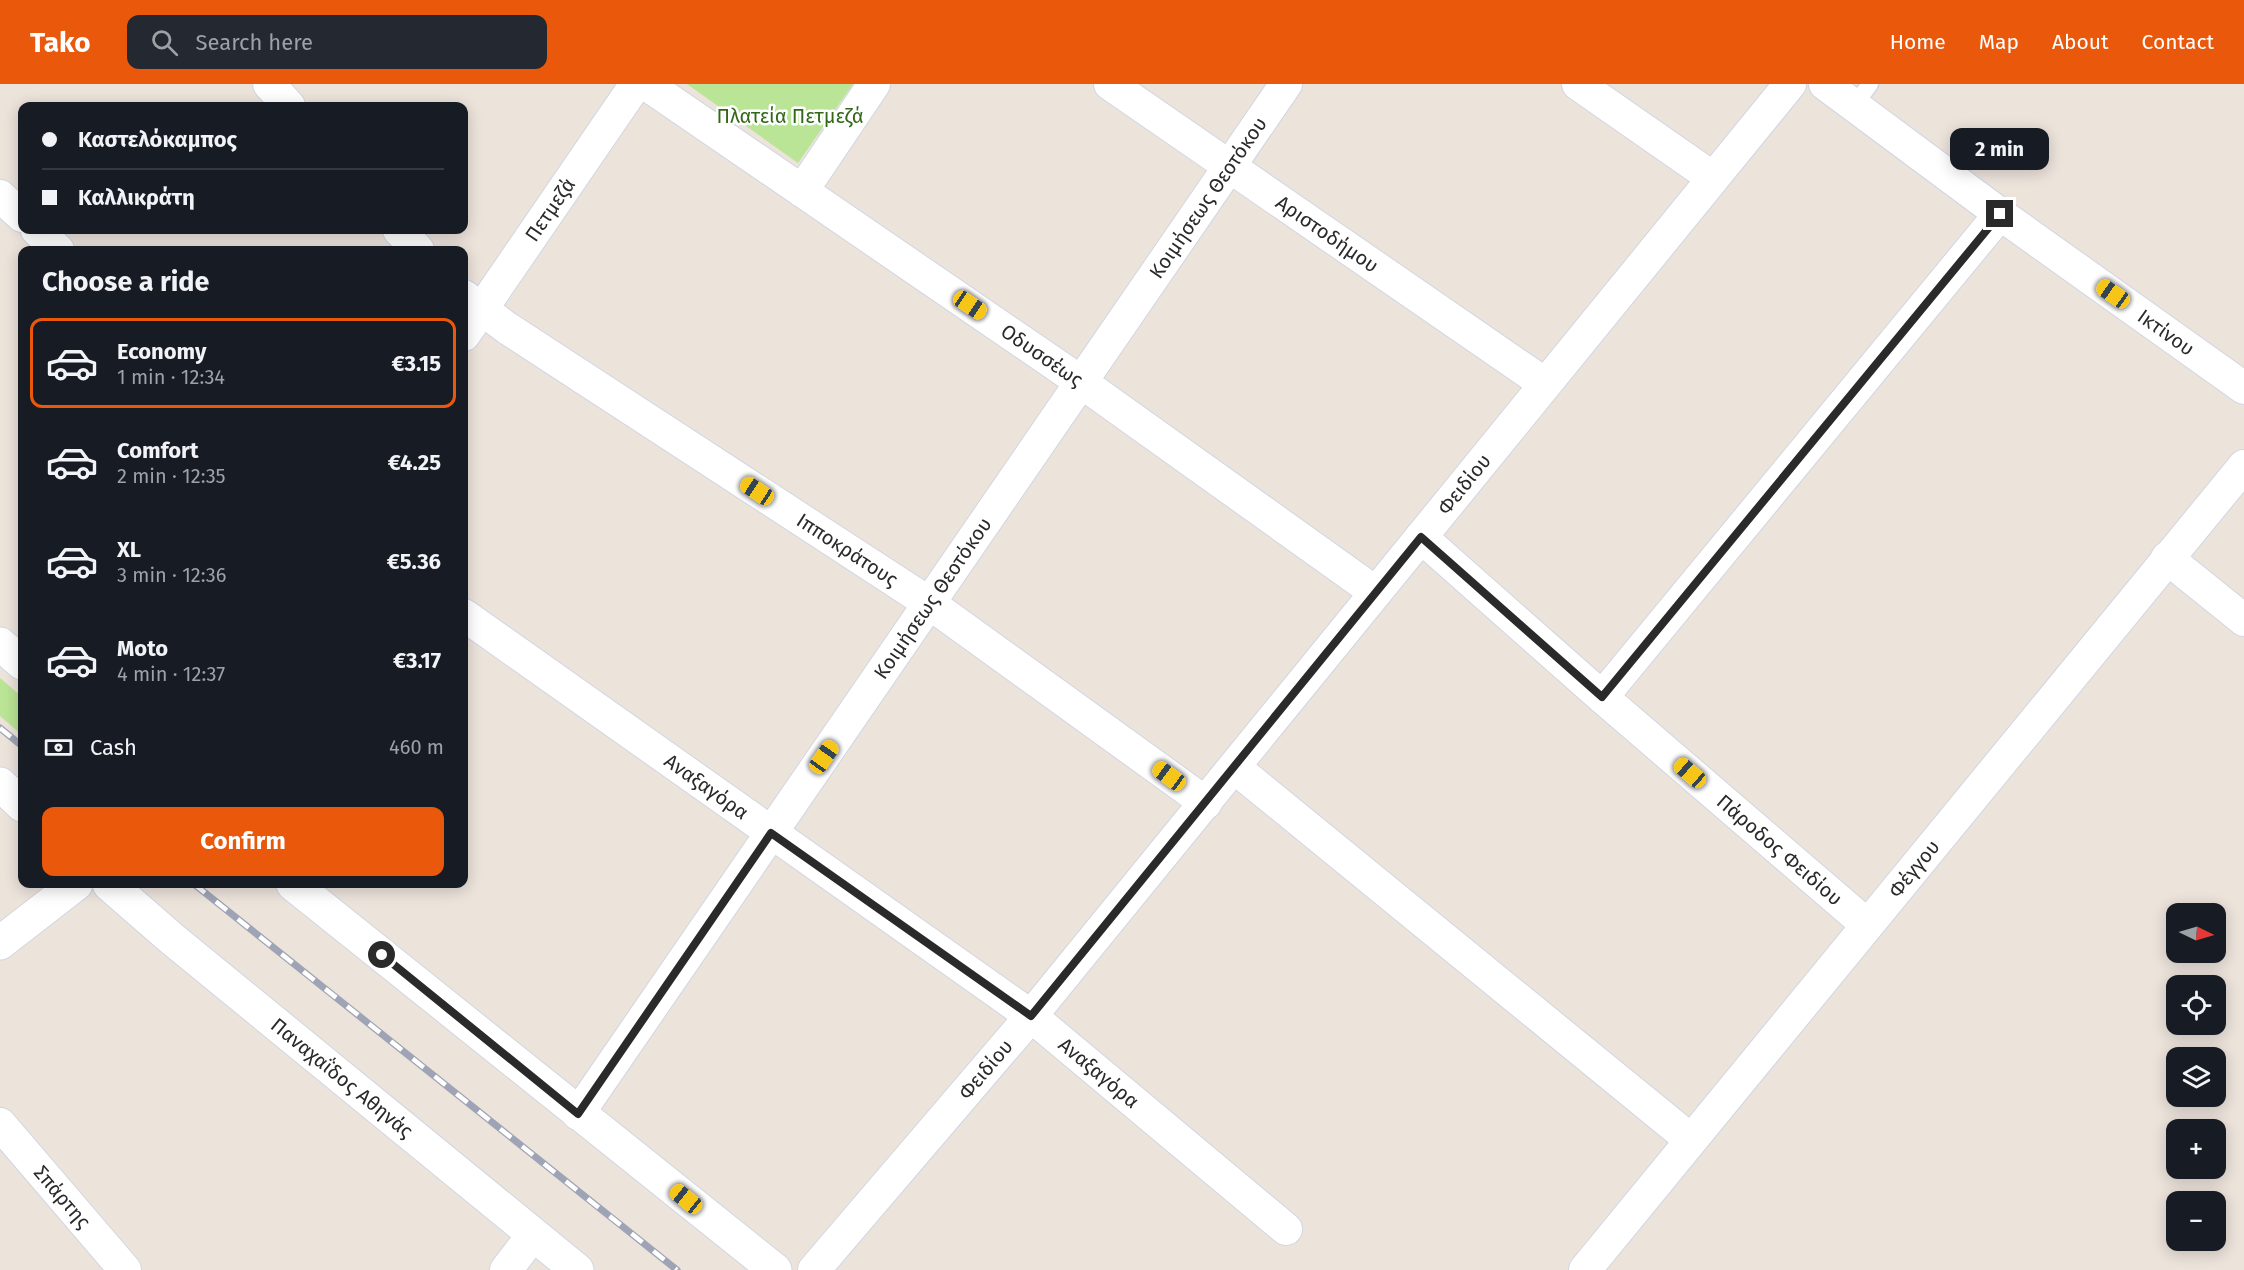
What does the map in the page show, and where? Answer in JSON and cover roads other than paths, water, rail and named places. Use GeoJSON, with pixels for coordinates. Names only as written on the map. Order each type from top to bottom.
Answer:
{"type":"FeatureCollection","features":[{"type":"Feature","properties":{"kind":"street"},"geometry":{"type":"LineString","coordinates":[[269,84],[285,102]]}},
{"type":"Feature","properties":{"kind":"street","name":"Πετμεζά"},"geometry":{"type":"LineString","coordinates":[[469,314],[636,84]]}},
{"type":"Feature","properties":{"kind":"street","name":"Οδυσσέως"},"geometry":{"type":"LineString","coordinates":[[646,84],[1081,382],[1375,592]]}},
{"type":"Feature","properties":{"kind":"street"},"geometry":{"type":"LineString","coordinates":[[802,191],[874,84]]}},
{"type":"Feature","properties":{"kind":"street","name":"Αριστοδήμου"},"geometry":{"type":"LineString","coordinates":[[1110,84],[1545,384]]}},
{"type":"Feature","properties":{"kind":"street","name":"Κοιμήσεως Θεοτόκου"},"geometry":{"type":"LineString","coordinates":[[578,1114],[1286,84]]}},
{"type":"Feature","properties":{"kind":"street"},"geometry":{"type":"LineString","coordinates":[[1578,84],[1713,178]]}},
{"type":"Feature","properties":{"kind":"street","name":"Φειδίου"},"geometry":{"type":"LineString","coordinates":[[814,1270],[1031,1016],[1790,84]]}},
{"type":"Feature","properties":{"kind":"street","name":"Ικτίνου"},"geometry":{"type":"LineString","coordinates":[[1825,84],[1862,95],[2000,214],[2244,388]]}},
{"type":"Feature","properties":{"kind":"street"},"geometry":{"type":"LineString","coordinates":[[0,196],[18,212]]}},
{"type":"Feature","properties":{"kind":"street"},"geometry":{"type":"LineString","coordinates":[[1602,697],[2000,214]]}},
{"type":"Feature","properties":{"kind":"street"},"geometry":{"type":"LineString","coordinates":[[40,234],[54,246]]}},
{"type":"Feature","properties":{"kind":"street"},"geometry":{"type":"LineString","coordinates":[[403,234],[414,246]]}},
{"type":"Feature","properties":{"kind":"street","name":"Ιπποκράτους"},"geometry":{"type":"LineString","coordinates":[[469,314],[929,603],[1206,803]]}},
{"type":"Feature","properties":{"kind":"street","name":"Φέγγου"},"geometry":{"type":"LineString","coordinates":[[1585,1270],[1866,924],[2244,466]]}},
{"type":"Feature","properties":{"kind":"street","name":"Πάροδος Φειδίου"},"geometry":{"type":"LineString","coordinates":[[1421,537],[1602,697],[1866,924]]}},
{"type":"Feature","properties":{"kind":"street"},"geometry":{"type":"LineString","coordinates":[[2168,558],[2244,620]]}},
{"type":"Feature","properties":{"kind":"street","name":"Αναξαγόρα"},"geometry":{"type":"LineString","coordinates":[[468,618],[1031,1016],[1286,1229]]}},
{"type":"Feature","properties":{"kind":"street"},"geometry":{"type":"LineString","coordinates":[[0,644],[18,660]]}},
{"type":"Feature","properties":{"kind":"street"},"geometry":{"type":"LineString","coordinates":[[1234,767],[1691,1140]]}},
{"type":"Feature","properties":{"kind":"street"},"geometry":{"type":"LineString","coordinates":[[0,784],[18,801]]}},
{"type":"Feature","properties":{"kind":"street"},"geometry":{"type":"LineString","coordinates":[[0,943],[71,888]]}},
{"type":"Feature","properties":{"kind":"street","name":"Παναχαΐδος Αθηνάς"},"geometry":{"type":"LineString","coordinates":[[115,888],[171,938],[576,1270]]}},
{"type":"Feature","properties":{"kind":"street"},"geometry":{"type":"LineString","coordinates":[[298,888],[775,1270]]}},
{"type":"Feature","properties":{"kind":"street","name":"Σπάρτης"},"geometry":{"type":"LineString","coordinates":[[0,1124],[125,1270]]}},
{"type":"Feature","properties":{"kind":"street"},"geometry":{"type":"LineString","coordinates":[[506,1270],[532,1234]]}},
{"type":"Feature","properties":{"kind":"railway"},"geometry":{"type":"LineString","coordinates":[[0,728],[18,743]]}},
{"type":"Feature","properties":{"kind":"railway"},"geometry":{"type":"LineString","coordinates":[[199,888],[677,1270]]}},
{"type":"Feature","properties":{"kind":"park label","name":"Πλατεία Πετμεζά"},"geometry":{"type":"Point","coordinates":[790,116]}}]}
